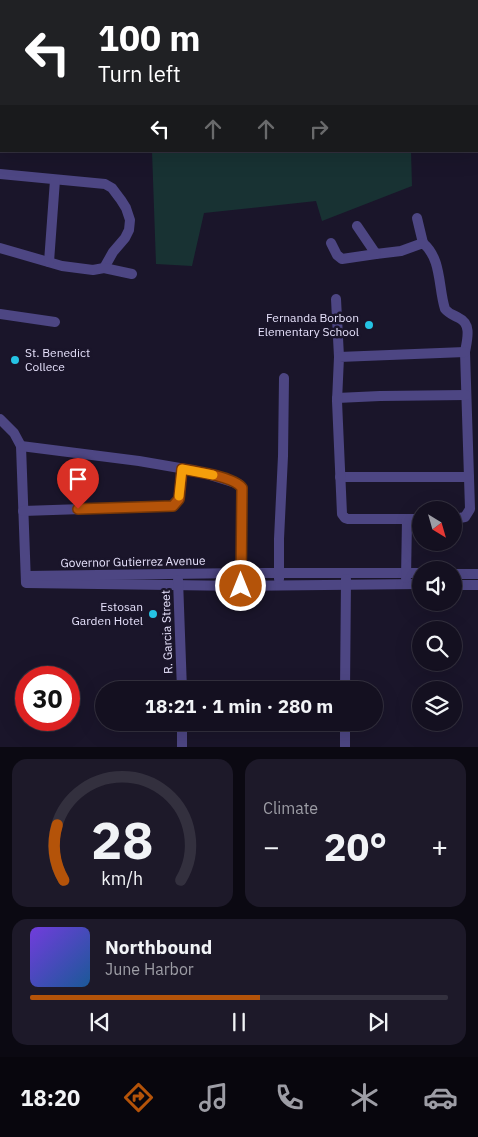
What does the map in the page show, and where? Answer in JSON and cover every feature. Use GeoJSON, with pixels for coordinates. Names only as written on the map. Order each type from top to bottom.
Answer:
{"type":"FeatureCollection","features":[{"type":"Feature","properties":{"kind":"street"},"geometry":{"type":"LineString","coordinates":[[0,174],[105,184],[115,191],[126,208],[130,220],[129,230],[104,268]]}},
{"type":"Feature","properties":{"kind":"street"},"geometry":{"type":"LineString","coordinates":[[49,262],[55,180]]}},
{"type":"Feature","properties":{"kind":"street"},"geometry":{"type":"LineString","coordinates":[[417,218],[423,243],[433,255],[437,266],[445,309],[462,319],[468,327],[465,352],[469,513],[462,518]]}},
{"type":"Feature","properties":{"kind":"street"},"geometry":{"type":"LineString","coordinates":[[357,226],[376,254]]}},
{"type":"Feature","properties":{"kind":"street"},"geometry":{"type":"LineString","coordinates":[[331,243],[337,255],[342,259],[401,251],[423,243]]}},
{"type":"Feature","properties":{"kind":"street"},"geometry":{"type":"LineString","coordinates":[[0,248],[62,266],[93,270],[104,268],[132,274]]}},
{"type":"Feature","properties":{"kind":"street"},"geometry":{"type":"LineString","coordinates":[[336,299],[339,356],[337,398],[341,505],[344,518],[412,519]]}},
{"type":"Feature","properties":{"kind":"street"},"geometry":{"type":"LineString","coordinates":[[0,314],[55,322]]}},
{"type":"Feature","properties":{"kind":"street"},"geometry":{"type":"LineString","coordinates":[[339,356],[465,352]]}},
{"type":"Feature","properties":{"kind":"street"},"geometry":{"type":"LineString","coordinates":[[279,585],[278,539],[283,456],[284,378]]}},
{"type":"Feature","properties":{"kind":"street"},"geometry":{"type":"LineString","coordinates":[[337,398],[466,395]]}},
{"type":"Feature","properties":{"kind":"street"},"geometry":{"type":"LineString","coordinates":[[0,419],[14,434],[21,446],[26,579]]}},
{"type":"Feature","properties":{"kind":"street"},"geometry":{"type":"LineString","coordinates":[[21,446],[182,469],[236,482],[241,486],[241,586]]}},
{"type":"Feature","properties":{"kind":"street"},"geometry":{"type":"LineString","coordinates":[[24,511],[173,506],[179,499],[182,469]]}},
{"type":"Feature","properties":{"kind":"street"},"geometry":{"type":"LineString","coordinates":[[340,477],[469,477]]}},
{"type":"Feature","properties":{"kind":"street"},"geometry":{"type":"LineString","coordinates":[[406,584],[407,519]]}},
{"type":"Feature","properties":{"kind":"street","name":"Governor Gutierrez Avenue"},"geometry":{"type":"LineString","coordinates":[[26,579],[241,573],[412,573]]}},
{"type":"Feature","properties":{"kind":"street"},"geometry":{"type":"LineString","coordinates":[[345,681],[346,573]]}},
{"type":"Feature","properties":{"kind":"street","name":"R. Garcia Street"},"geometry":{"type":"LineString","coordinates":[[178,574],[182,681]]}},
{"type":"Feature","properties":{"kind":"street"},"geometry":{"type":"LineString","coordinates":[[462,574],[478,574]]}},
{"type":"Feature","properties":{"kind":"street","name":"Governor Gutierrez Avenue"},"geometry":{"type":"LineString","coordinates":[[26,579],[241,586],[412,584]]}},
{"type":"Feature","properties":{"kind":"street"},"geometry":{"type":"LineString","coordinates":[[462,584],[478,585]]}},
{"type":"Feature","properties":{"kind":"street"},"geometry":{"type":"LineString","coordinates":[[172,747],[182,747],[182,731]]}},
{"type":"Feature","properties":{"kind":"street"},"geometry":{"type":"LineString","coordinates":[[344,747],[345,731]]}},
{"type":"Feature","properties":{"kind":"green space"},"geometry":{"type":"Polygon","coordinates":[[[152,152],[411,152],[412,186],[322,221],[316,201],[204,213],[192,266],[156,264],[152,152]]]}},
{"type":"Feature","properties":{"kind":"slow traffic"},"geometry":{"type":"LineString","coordinates":[[179,496],[182,469],[213,475]]}},
{"type":"Feature","properties":{"kind":"place","name":"Fernanda Borbon Elementary School"},"geometry":{"type":"Point","coordinates":[369,325]}},
{"type":"Feature","properties":{"kind":"place","name":"St. Benedict Collece"},"geometry":{"type":"Point","coordinates":[15,360]}},
{"type":"Feature","properties":{"kind":"place","name":"Estosan Garden Hotel"},"geometry":{"type":"Point","coordinates":[153,614]}},
{"type":"Feature","properties":{"kind":"route"},"geometry":{"type":"LineString","coordinates":[[78,509],[173,506],[179,499],[182,469],[197,471],[236,482],[242,488],[241,586]]}}]}
